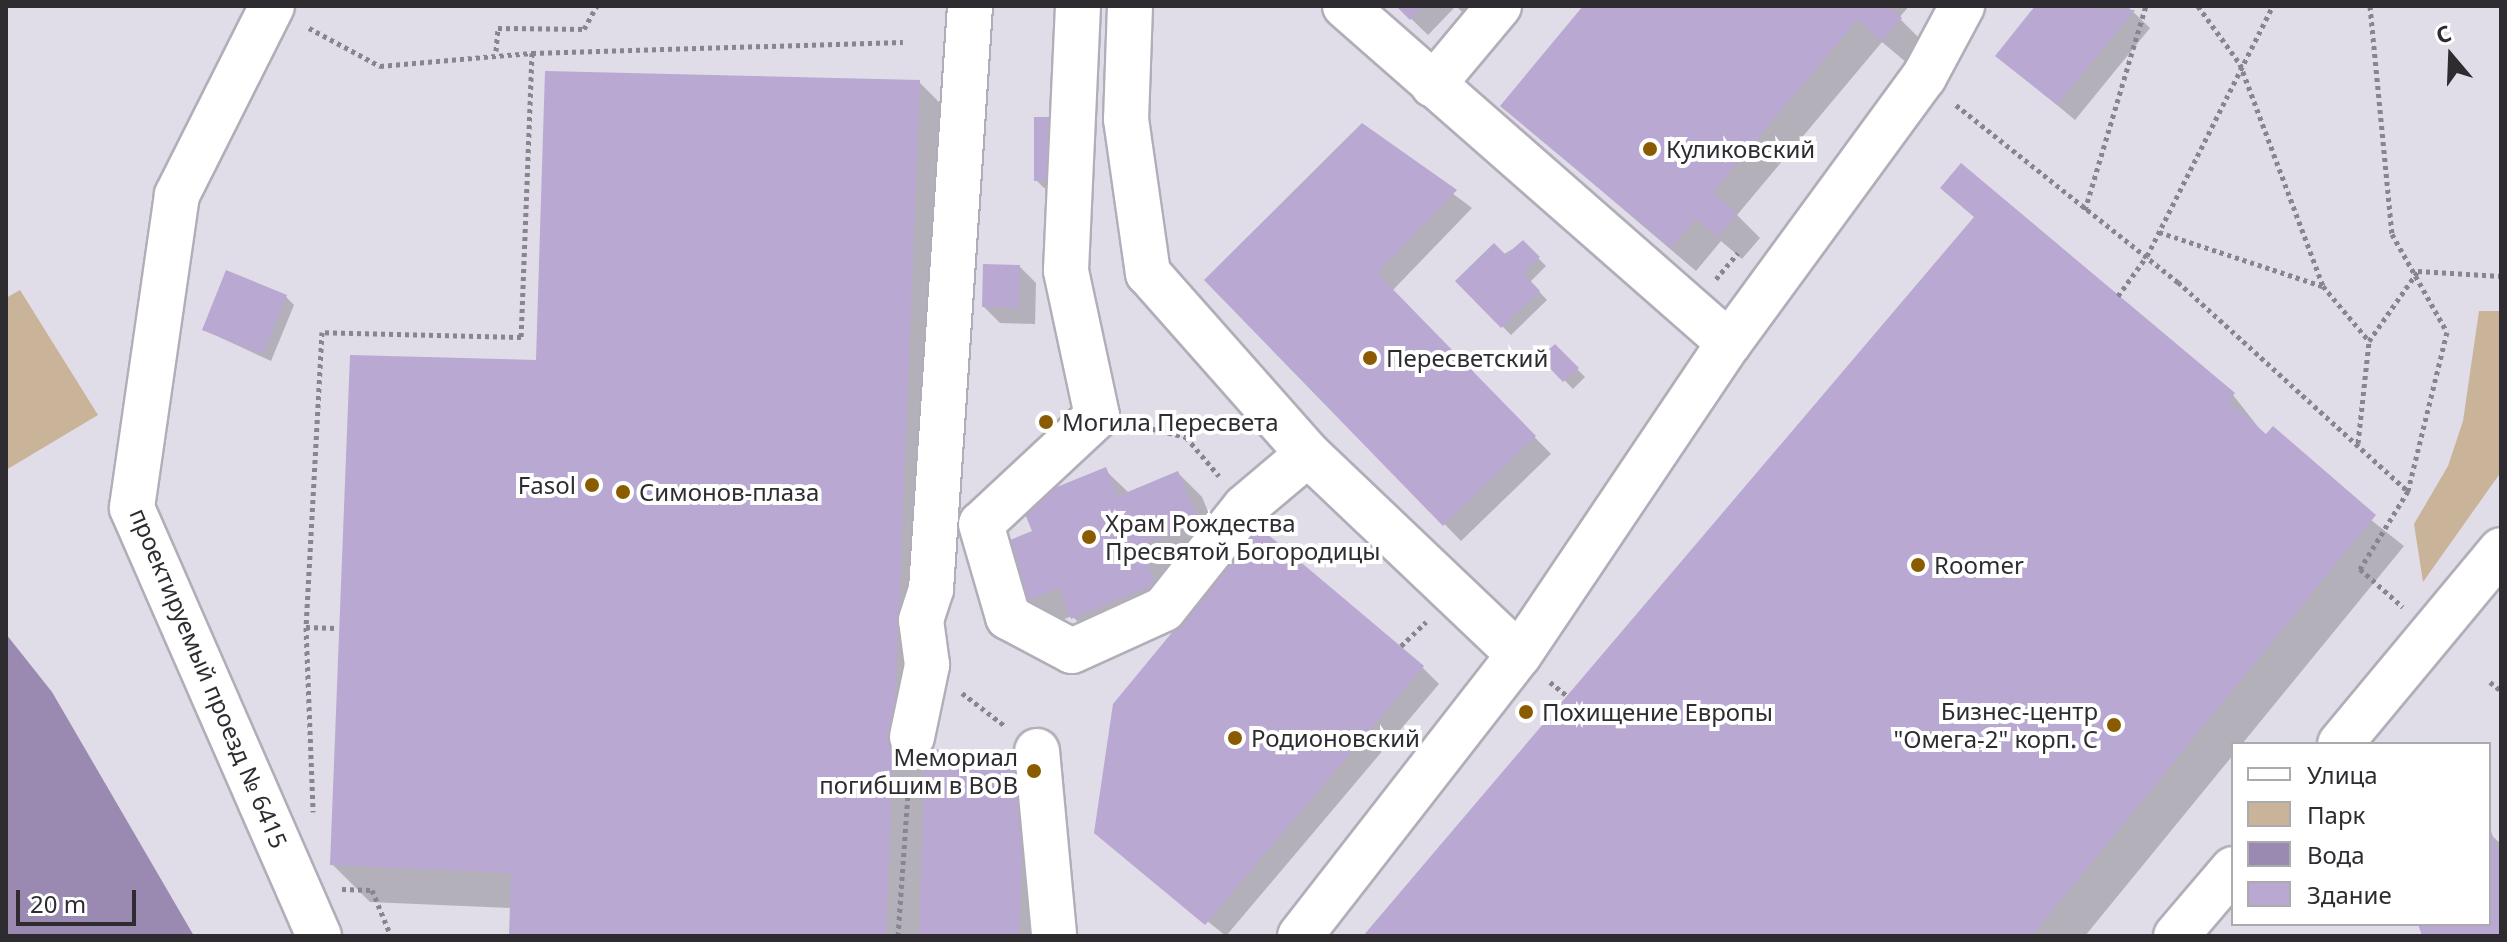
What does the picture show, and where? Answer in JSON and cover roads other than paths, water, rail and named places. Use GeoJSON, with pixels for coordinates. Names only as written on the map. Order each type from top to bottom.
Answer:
{"type":"FeatureCollection","features":[{"type":"Feature","properties":{"kind":"street"},"geometry":{"type":"LineString","coordinates":[[912,737],[927,665],[921,620],[931,589],[970,6]]}},
{"type":"Feature","properties":{"kind":"street"},"geometry":{"type":"LineString","coordinates":[[1078,6],[1066,271],[1097,416],[981,524],[1008,617],[1072,651],[1164,609],[1245,507],[1308,454]]}},
{"type":"Feature","properties":{"kind":"street"},"geometry":{"type":"LineString","coordinates":[[1130,6],[1126,119],[1148,273],[1308,454],[1519,655]]}},
{"type":"Feature","properties":{"kind":"street"},"geometry":{"type":"LineString","coordinates":[[1345,6],[1729,343]]}},
{"type":"Feature","properties":{"kind":"street"},"geometry":{"type":"LineString","coordinates":[[1433,85],[1499,6]]}},
{"type":"Feature","properties":{"kind":"street"},"geometry":{"type":"LineString","coordinates":[[1300,936],[1519,655],[1729,343],[1924,77],[1962,6]]}},
{"type":"Feature","properties":{"kind":"street","name":"проектируемый проезд № 6415"},"geometry":{"type":"LineString","coordinates":[[272,8],[177,195],[132,508],[319,936]]}},
{"type":"Feature","properties":{"kind":"street"},"geometry":{"type":"LineString","coordinates":[[2342,742],[2501,550]]}},
{"type":"Feature","properties":{"kind":"street"},"geometry":{"type":"LineString","coordinates":[[931,589],[999,587]]}},
{"type":"Feature","properties":{"kind":"street"},"geometry":{"type":"LineString","coordinates":[[1037,751],[1054,936]]}},
{"type":"Feature","properties":{"kind":"street"},"geometry":{"type":"LineString","coordinates":[[2176,936],[2231,871]]}},
{"type":"Feature","properties":{"kind":"water"},"geometry":{"type":"Polygon","coordinates":[[[6,634],[52,692],[194,936],[6,936],[6,634]]]}},
{"type":"Feature","properties":{"kind":"place","name":"Куликовский"},"geometry":{"type":"Point","coordinates":[1650,149]}},
{"type":"Feature","properties":{"kind":"place","name":"Пересветский"},"geometry":{"type":"Point","coordinates":[1370,358]}},
{"type":"Feature","properties":{"kind":"place","name":"Могила Пересвета"},"geometry":{"type":"Point","coordinates":[1046,422]}},
{"type":"Feature","properties":{"kind":"place","name":"Fasol"},"geometry":{"type":"Point","coordinates":[592,485]}},
{"type":"Feature","properties":{"kind":"place","name":"Симонов-плаза"},"geometry":{"type":"Point","coordinates":[623,492]}},
{"type":"Feature","properties":{"kind":"place","name":"Храм Рождества Пресвятой Богородицы"},"geometry":{"type":"Point","coordinates":[1089,537]}},
{"type":"Feature","properties":{"kind":"place","name":"Roomer"},"geometry":{"type":"Point","coordinates":[1918,565]}},
{"type":"Feature","properties":{"kind":"place","name":"Похищение Европы"},"geometry":{"type":"Point","coordinates":[1526,712]}},
{"type":"Feature","properties":{"kind":"place","name":"Бизнес-центр \"Омега-2\" корп. C"},"geometry":{"type":"Point","coordinates":[2114,725]}},
{"type":"Feature","properties":{"kind":"place","name":"Родионовский"},"geometry":{"type":"Point","coordinates":[1235,738]}},
{"type":"Feature","properties":{"kind":"place","name":"Мемориал погибшим в ВОВ"},"geometry":{"type":"Point","coordinates":[1034,771]}}]}
